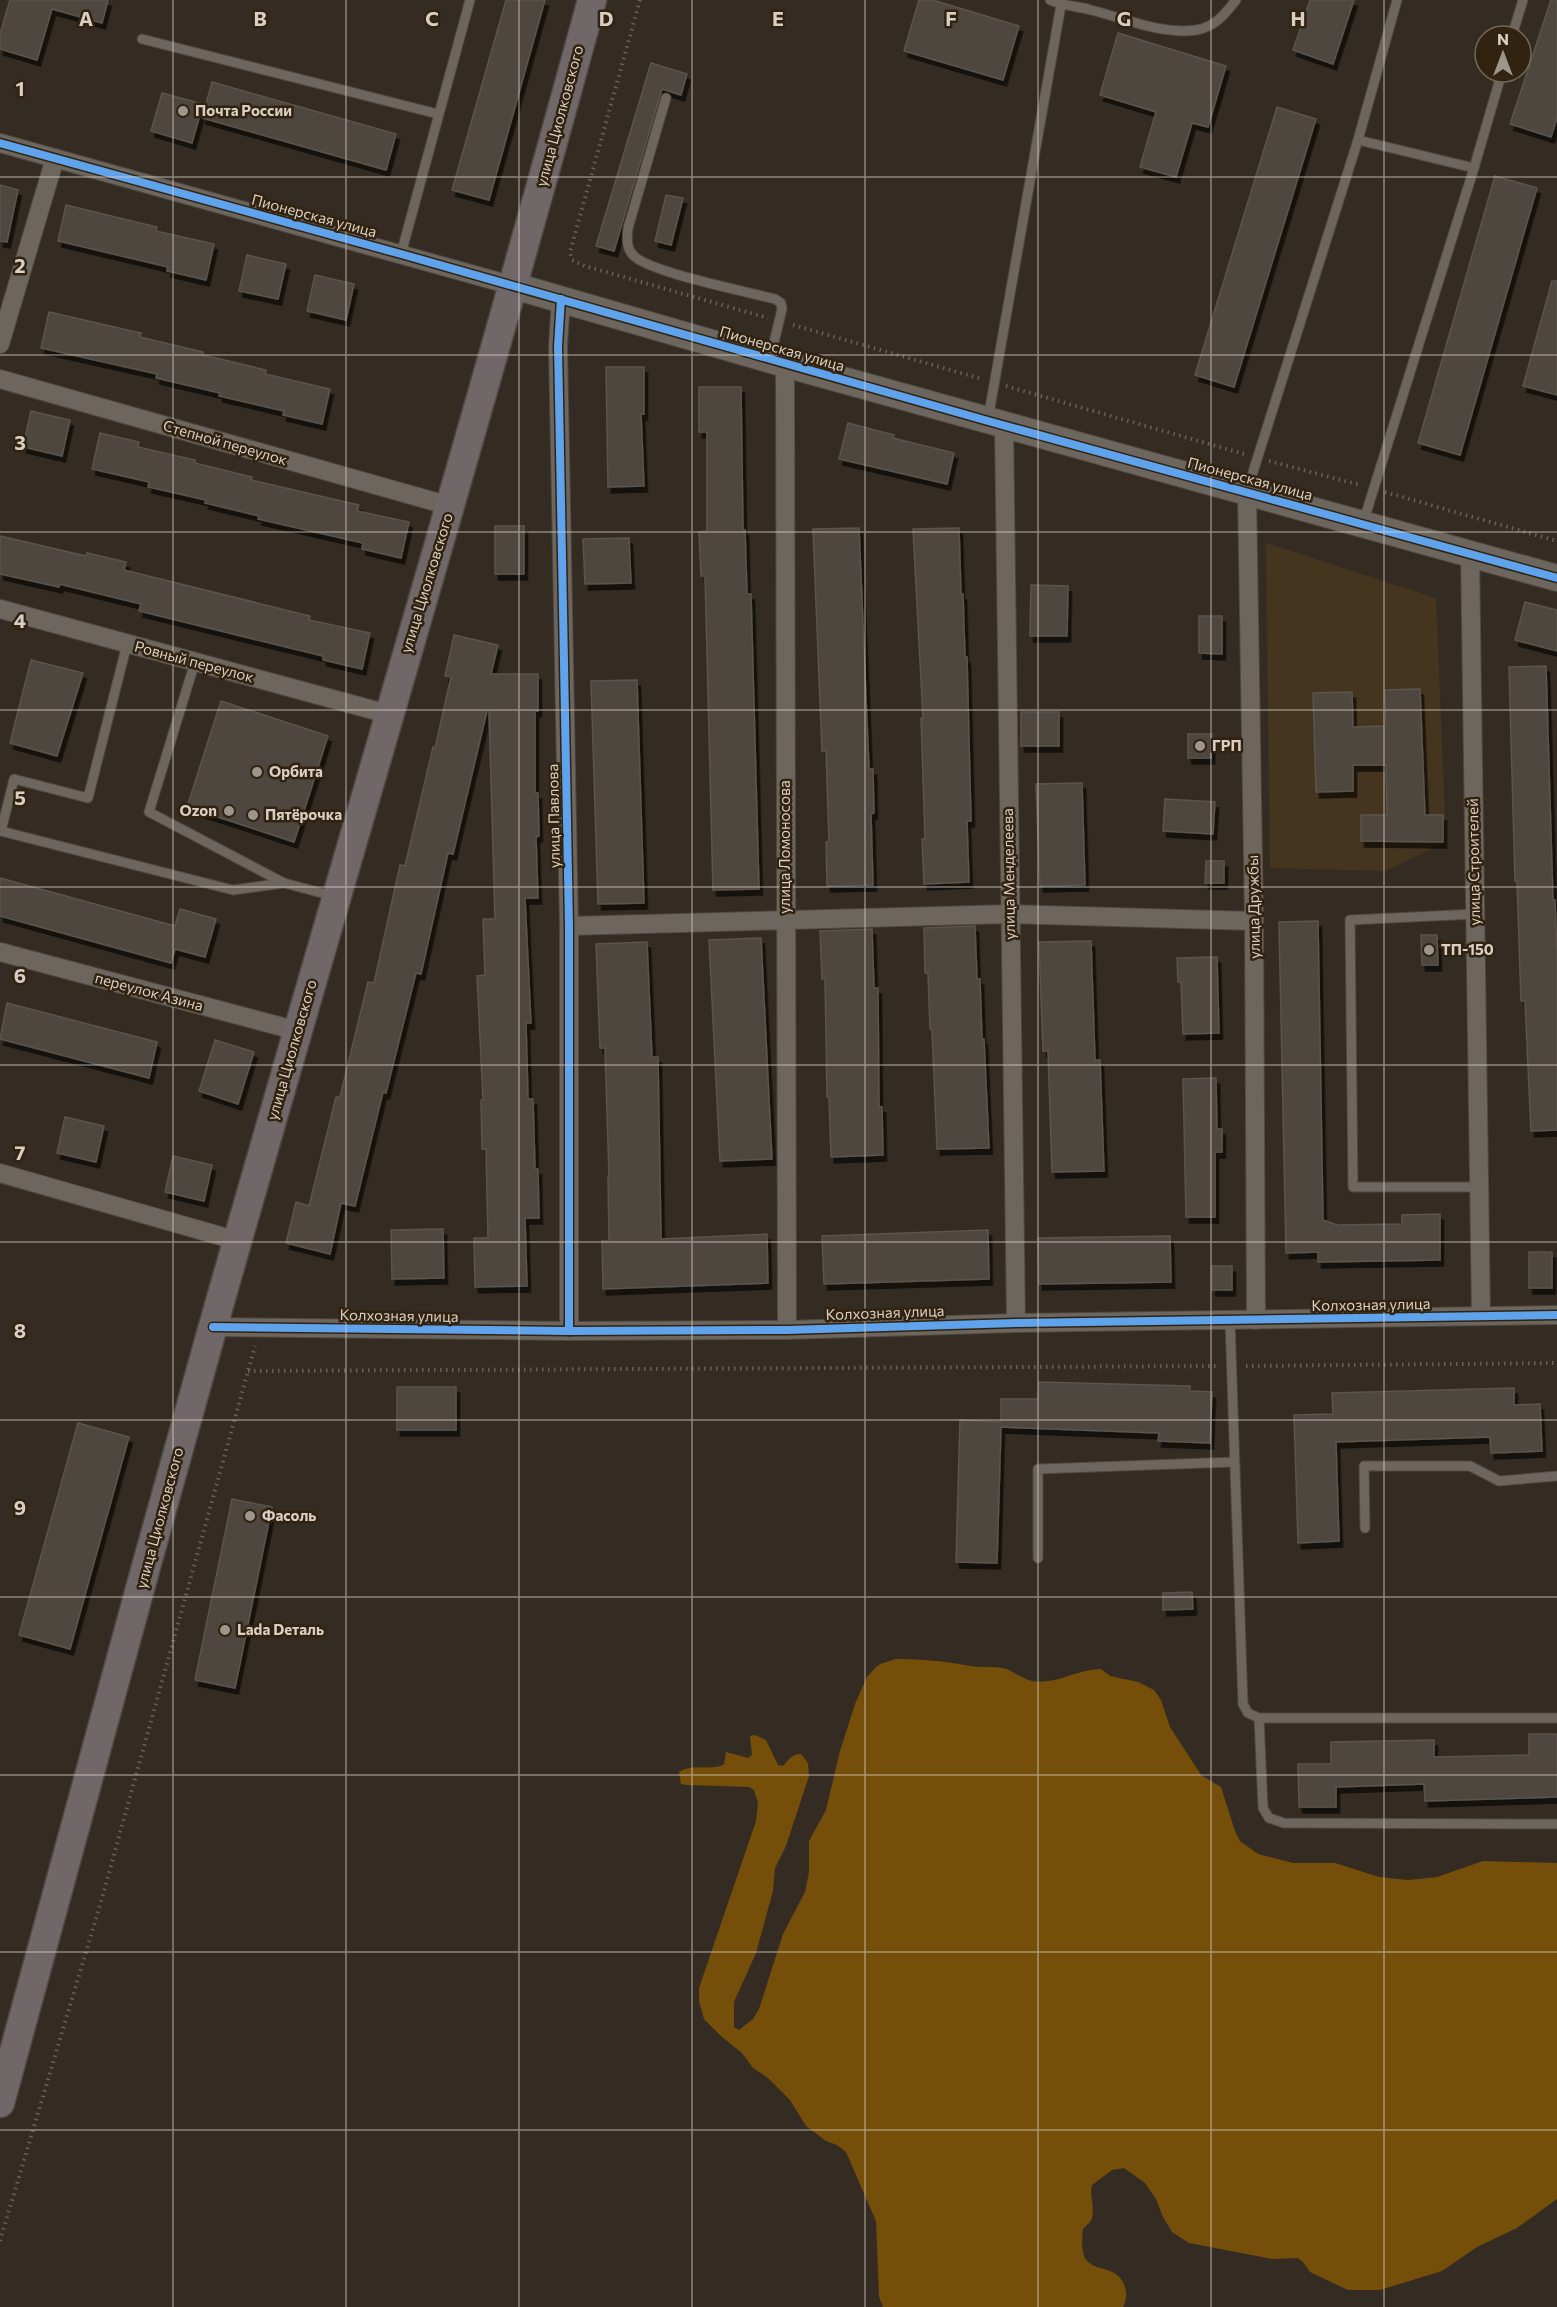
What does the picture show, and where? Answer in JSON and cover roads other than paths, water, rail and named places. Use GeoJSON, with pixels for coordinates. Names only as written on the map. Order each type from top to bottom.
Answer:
{"type":"FeatureCollection","features":[{"type":"Feature","properties":{"kind":"main road","name":"улица Циолковского"},"geometry":{"type":"LineString","coordinates":[[0,2103],[213,1327],[388,714],[514,286],[592,0]]}},
{"type":"Feature","properties":{"kind":"street","name":"Пионерская улица"},"geometry":{"type":"LineString","coordinates":[[0,143],[561,299],[777,362],[1557,578]]}},
{"type":"Feature","properties":{"kind":"street"},"geometry":{"type":"LineString","coordinates":[[0,344],[55,158]]}},
{"type":"Feature","properties":{"kind":"street","name":"улица Павлова"},"geometry":{"type":"LineString","coordinates":[[561,299],[558,358],[569,926],[569,1331]]}},
{"type":"Feature","properties":{"kind":"street","name":"улица Ломоносова"},"geometry":{"type":"LineString","coordinates":[[777,362],[785,920],[787,1330]]}},
{"type":"Feature","properties":{"kind":"street","name":"Степной переулок"},"geometry":{"type":"LineString","coordinates":[[0,379],[450,506]]}},
{"type":"Feature","properties":{"kind":"street","name":"улица Менделеева"},"geometry":{"type":"LineString","coordinates":[[996,423],[1010,914],[1016,1323]]}},
{"type":"Feature","properties":{"kind":"street","name":"улица Дружбы"},"geometry":{"type":"LineString","coordinates":[[1247,493],[1254,921],[1256,1320]]}},
{"type":"Feature","properties":{"kind":"street","name":"улица Строителей"},"geometry":{"type":"LineString","coordinates":[[1470,553],[1481,1316]]}},
{"type":"Feature","properties":{"kind":"street","name":"Ровный переулок"},"geometry":{"type":"LineString","coordinates":[[0,609],[388,714]]}},
{"type":"Feature","properties":{"kind":"street"},"geometry":{"type":"LineString","coordinates":[[569,926],[1010,914],[1254,921]]}},
{"type":"Feature","properties":{"kind":"street","name":"переулок Азина"},"geometry":{"type":"LineString","coordinates":[[0,952],[298,1031]]}},
{"type":"Feature","properties":{"kind":"street"},"geometry":{"type":"LineString","coordinates":[[0,1173],[238,1241]]}},
{"type":"Feature","properties":{"kind":"street","name":"Колхозная улица"},"geometry":{"type":"LineString","coordinates":[[213,1327],[569,1331],[787,1330],[1016,1323],[1557,1315]]}},
{"type":"Feature","properties":{"kind":"lane"},"geometry":{"type":"LineString","coordinates":[[401,254],[470,0]]}},
{"type":"Feature","properties":{"kind":"lane"},"geometry":{"type":"LineString","coordinates":[[1050,0],[1061,5],[1088,9],[1168,30],[1198,30],[1220,20],[1236,0]]}},
{"type":"Feature","properties":{"kind":"lane"},"geometry":{"type":"LineString","coordinates":[[1247,493],[1358,140],[1397,0]]}},
{"type":"Feature","properties":{"kind":"lane"},"geometry":{"type":"LineString","coordinates":[[1516,24],[1523,0]]}},
{"type":"Feature","properties":{"kind":"lane"},"geometry":{"type":"LineString","coordinates":[[996,423],[994,383],[1061,5]]}},
{"type":"Feature","properties":{"kind":"lane"},"geometry":{"type":"LineString","coordinates":[[142,39],[438,114]]}},
{"type":"Feature","properties":{"kind":"lane"},"geometry":{"type":"LineString","coordinates":[[1362,524],[1498,84]]}},
{"type":"Feature","properties":{"kind":"lane"},"geometry":{"type":"LineString","coordinates":[[666,98],[628,228],[627,244],[633,255],[652,267],[776,299],[781,303],[777,362]]}},
{"type":"Feature","properties":{"kind":"lane"},"geometry":{"type":"LineString","coordinates":[[1358,140],[1474,168]]}},
{"type":"Feature","properties":{"kind":"lane"},"geometry":{"type":"LineString","coordinates":[[127,644],[88,798],[14,779],[1,831],[233,890],[284,883]]}},
{"type":"Feature","properties":{"kind":"lane"},"geometry":{"type":"LineString","coordinates":[[195,662],[149,812],[284,883],[336,897]]}},
{"type":"Feature","properties":{"kind":"lane"},"geometry":{"type":"LineString","coordinates":[[1475,914],[1350,920],[1353,1187],[1479,1187]]}},
{"type":"Feature","properties":{"kind":"lane"},"geometry":{"type":"LineString","coordinates":[[1230,1321],[1242,1704],[1248,1713],[1259,1718],[1557,1718]]}},
{"type":"Feature","properties":{"kind":"lane"},"geometry":{"type":"LineString","coordinates":[[1038,1558],[1038,1468],[1234,1462]]}},
{"type":"Feature","properties":{"kind":"lane"},"geometry":{"type":"LineString","coordinates":[[1365,1528],[1364,1466],[1470,1466],[1499,1481],[1557,1476]]}},
{"type":"Feature","properties":{"kind":"lane"},"geometry":{"type":"LineString","coordinates":[[1259,1718],[1263,1808],[1269,1818],[1284,1823],[1557,1824]]}},
{"type":"Feature","properties":{"kind":"place","name":"Почта России"},"geometry":{"type":"Point","coordinates":[183,111]}},
{"type":"Feature","properties":{"kind":"place","name":"ГРП"},"geometry":{"type":"Point","coordinates":[1200,746]}},
{"type":"Feature","properties":{"kind":"place","name":"Орбита"},"geometry":{"type":"Point","coordinates":[257,772]}},
{"type":"Feature","properties":{"kind":"place","name":"Ozon"},"geometry":{"type":"Point","coordinates":[229,811]}},
{"type":"Feature","properties":{"kind":"place","name":"Пятёрочка"},"geometry":{"type":"Point","coordinates":[253,815]}},
{"type":"Feature","properties":{"kind":"place","name":"ТП-150"},"geometry":{"type":"Point","coordinates":[1429,950]}},
{"type":"Feature","properties":{"kind":"place","name":"Фасоль"},"geometry":{"type":"Point","coordinates":[250,1516]}},
{"type":"Feature","properties":{"kind":"place","name":"Lada Dеталь"},"geometry":{"type":"Point","coordinates":[225,1630]}}]}
